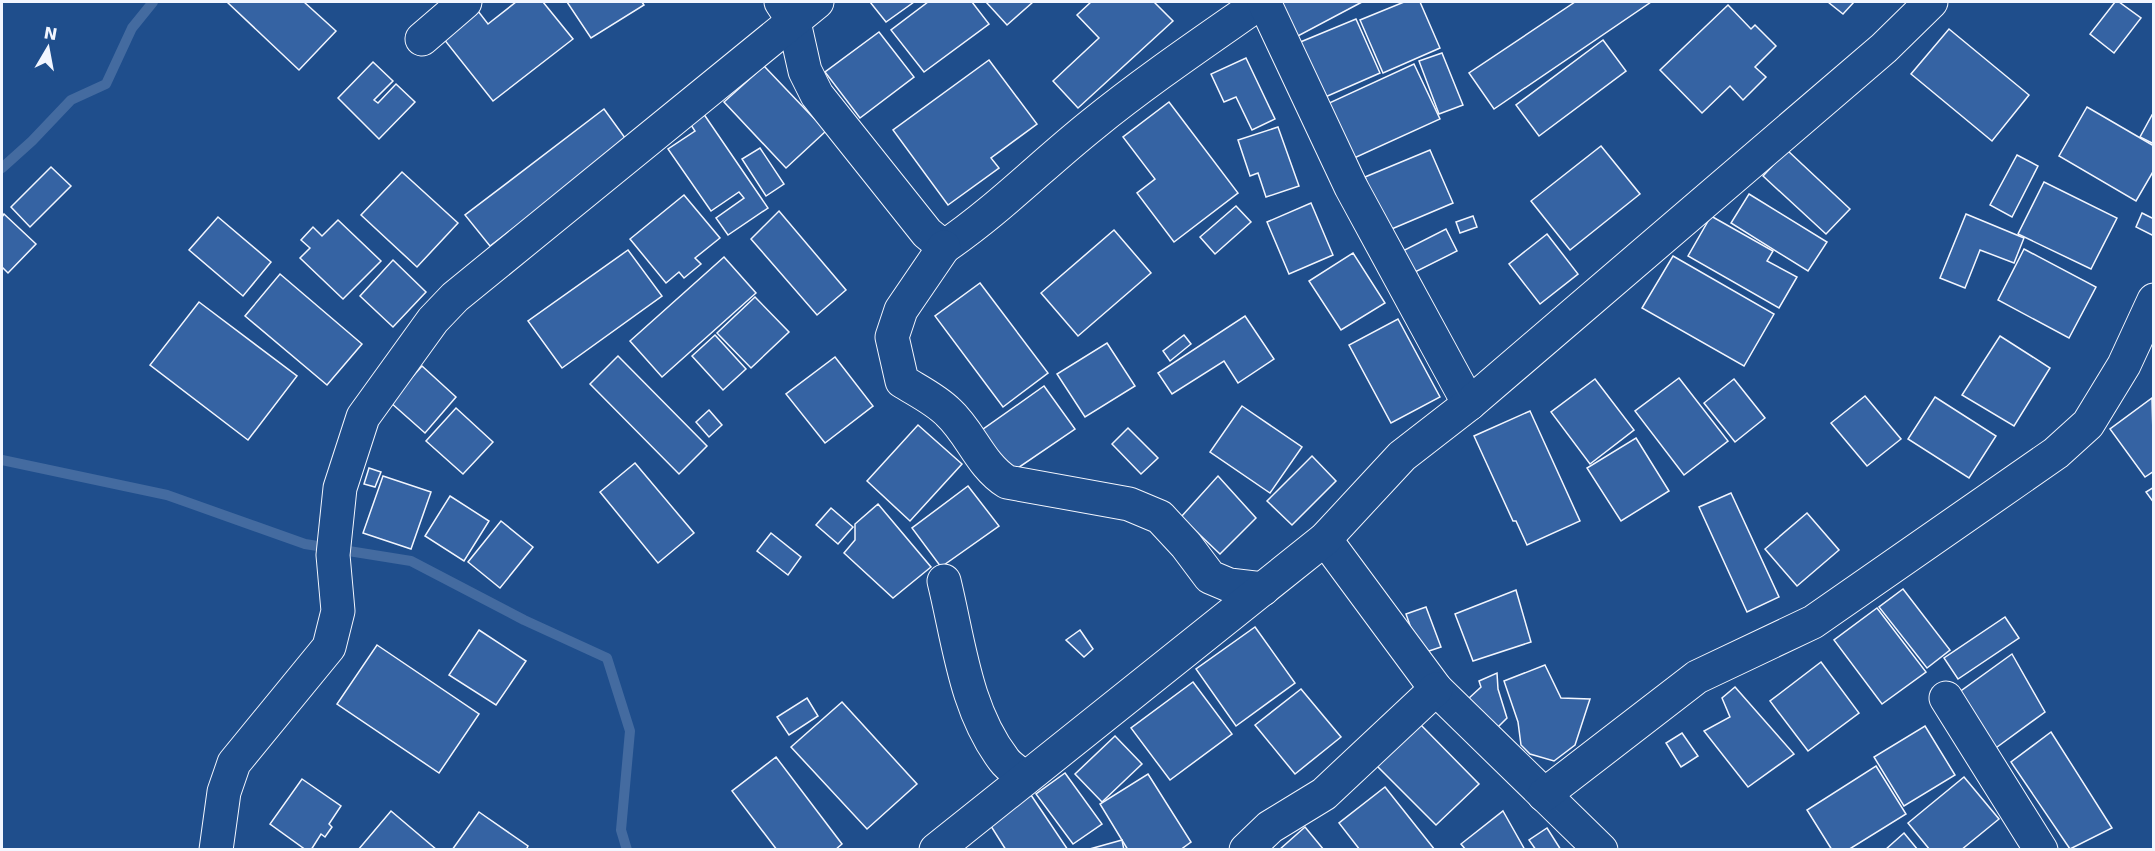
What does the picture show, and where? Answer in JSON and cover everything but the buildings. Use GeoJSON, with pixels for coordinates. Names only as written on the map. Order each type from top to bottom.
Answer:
{"type":"FeatureCollection","features":[{"type":"Feature","properties":{"kind":"street"},"geometry":{"type":"LineString","coordinates":[[422,39],[465,2]]}},
{"type":"Feature","properties":{"kind":"street"},"geometry":{"type":"LineString","coordinates":[[1263,589],[1229,585],[1210,577],[1160,516],[1129,504],[1007,482],[993,473],[947,411],[902,381],[892,337],[901,310],[944,247],[976,225],[1092,125],[1134,92],[1263,2],[1351,188],[1469,404]]}},
{"type":"Feature","properties":{"kind":"street"},"geometry":{"type":"LineString","coordinates":[[936,849],[1325,539],[1402,456],[1469,404],[1884,48],[1931,2]]}},
{"type":"Feature","properties":{"kind":"street"},"geometry":{"type":"LineString","coordinates":[[797,8],[805,71],[817,95],[927,233],[944,247]]}},
{"type":"Feature","properties":{"kind":"street"},"geometry":{"type":"LineString","coordinates":[[216,849],[224,792],[234,763],[329,647],[338,611],[333,555],[340,488],[363,417],[433,320],[455,297],[797,8]]}},
{"type":"Feature","properties":{"kind":"street"},"geometry":{"type":"LineString","coordinates":[[1544,795],[1697,677],[1813,622],[2056,453],[2088,424],[2124,365],[2154,300]]}},
{"type":"Feature","properties":{"kind":"street"},"geometry":{"type":"LineString","coordinates":[[1325,539],[1436,689],[1601,849]]}},
{"type":"Feature","properties":{"kind":"street"},"geometry":{"type":"LineString","coordinates":[[944,581],[964,673],[978,714],[1005,762],[1025,778]]}},
{"type":"Feature","properties":{"kind":"street"},"geometry":{"type":"LineString","coordinates":[[1246,849],[1270,827],[1324,794],[1436,689]]}},
{"type":"Feature","properties":{"kind":"street"},"geometry":{"type":"LineString","coordinates":[[1946,698],[2041,849]]}},
{"type":"Feature","properties":{"kind":"waterway"},"geometry":{"type":"LineString","coordinates":[[2,168],[32,141],[71,100],[106,84],[132,28],[153,2]]}},
{"type":"Feature","properties":{"kind":"waterway"},"geometry":{"type":"LineString","coordinates":[[2,460],[167,495],[305,544],[411,561],[524,620],[607,658],[630,731],[621,830],[627,850]]}}]}
